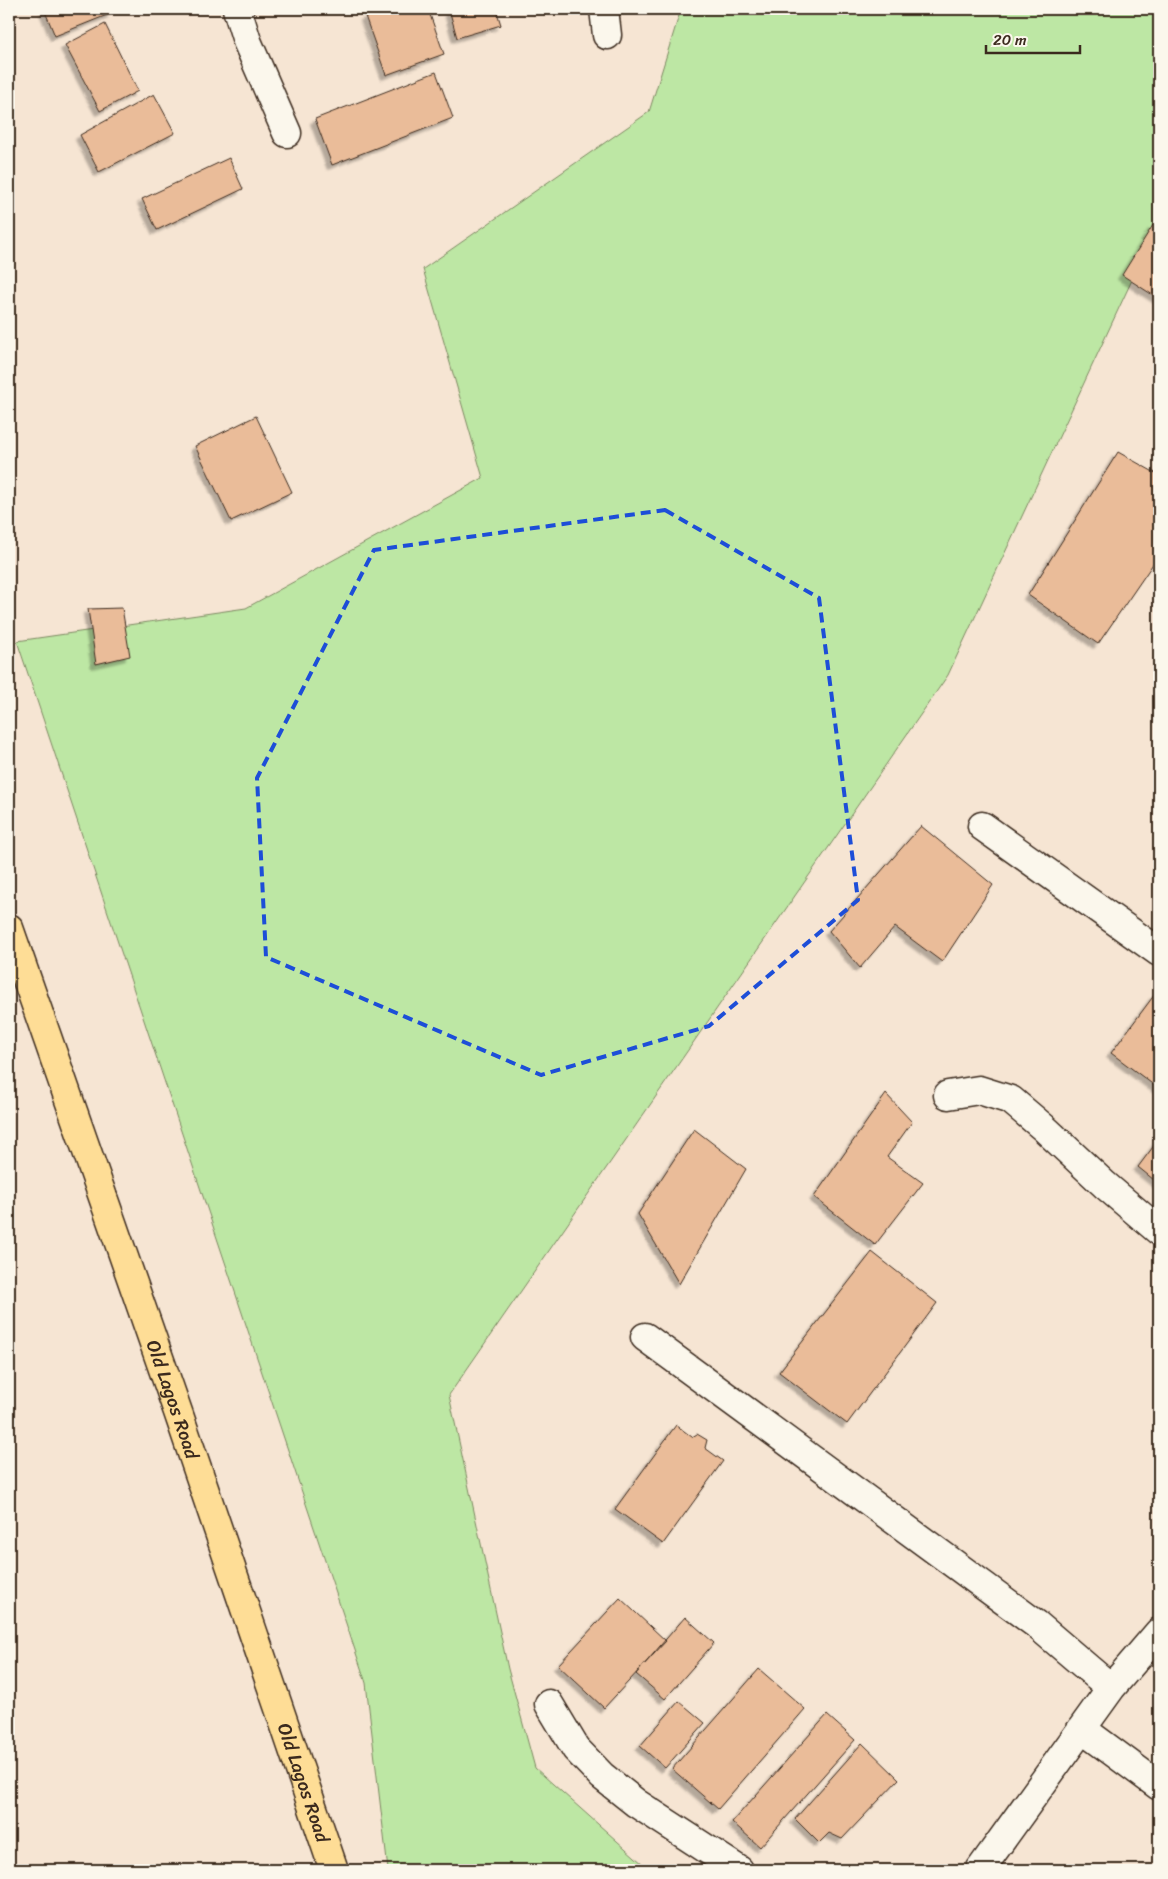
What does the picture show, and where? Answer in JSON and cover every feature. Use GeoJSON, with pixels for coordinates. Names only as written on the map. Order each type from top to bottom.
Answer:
{"type":"FeatureCollection","features":[{"type":"Feature","properties":{"kind":"main road","name":"Old Lagos Road"},"geometry":{"type":"LineString","coordinates":[[9,928],[178,1412],[334,1870]]}},
{"type":"Feature","properties":{"kind":"street"},"geometry":{"type":"LineString","coordinates":[[236,9],[247,41],[287,133]]}},
{"type":"Feature","properties":{"kind":"street"},"geometry":{"type":"LineString","coordinates":[[982,826],[1159,952]]}},
{"type":"Feature","properties":{"kind":"street"},"geometry":{"type":"LineString","coordinates":[[948,1095],[979,1090],[1010,1100],[1159,1231]]}},
{"type":"Feature","properties":{"kind":"street"},"geometry":{"type":"LineString","coordinates":[[645,1337],[1036,1624],[1111,1688]]}},
{"type":"Feature","properties":{"kind":"street"},"geometry":{"type":"LineString","coordinates":[[980,1870],[1111,1688],[1159,1632]]}},
{"type":"Feature","properties":{"kind":"street"},"geometry":{"type":"LineString","coordinates":[[549,1704],[576,1749],[602,1776],[636,1802],[739,1870]]}},
{"type":"Feature","properties":{"kind":"street"},"geometry":{"type":"LineString","coordinates":[[1082,1728],[1159,1786]]}},
{"type":"Feature","properties":{"kind":"highlighted area"},"geometry":{"type":"Polygon","coordinates":[[[665,510],[819,598],[858,900],[709,1026],[541,1075],[266,957],[257,778],[374,550],[665,510]]]}},
{"type":"Feature","properties":{"kind":"green space"},"geometry":{"type":"Polygon","coordinates":[[[681,9],[1159,9],[1159,222],[948,675],[449,1395],[508,1669],[535,1768],[644,1865],[639,1870],[388,1870],[366,1683],[17,641],[246,608],[483,478],[423,269],[649,112],[681,9]]]}},
{"type":"Feature","properties":{"kind":"building"},"geometry":{"type":"Polygon","coordinates":[[[44,9],[111,9],[112,13],[55,36],[44,9]]]}},
{"type":"Feature","properties":{"kind":"building"},"geometry":{"type":"Polygon","coordinates":[[[383,9],[428,9],[444,54],[386,75],[365,16],[383,9]]]}},
{"type":"Feature","properties":{"kind":"building"},"geometry":{"type":"Polygon","coordinates":[[[449,9],[496,9],[501,25],[457,38],[449,9]]]}},
{"type":"Feature","properties":{"kind":"building"},"geometry":{"type":"Polygon","coordinates":[[[105,24],[138,91],[100,111],[65,45],[105,24]]]}},
{"type":"Feature","properties":{"kind":"building"},"geometry":{"type":"Polygon","coordinates":[[[436,72],[453,118],[332,165],[315,119],[436,72]]]}},
{"type":"Feature","properties":{"kind":"building"},"geometry":{"type":"Polygon","coordinates":[[[154,94],[175,133],[99,172],[80,135],[154,94]]]}},
{"type":"Feature","properties":{"kind":"building"},"geometry":{"type":"Polygon","coordinates":[[[229,158],[243,189],[157,230],[142,199],[229,158]]]}},
{"type":"Feature","properties":{"kind":"building"},"geometry":{"type":"Polygon","coordinates":[[[1153,225],[1159,229],[1159,299],[1122,275],[1153,225]]]}},
{"type":"Feature","properties":{"kind":"building"},"geometry":{"type":"Polygon","coordinates":[[[256,416],[292,492],[231,521],[195,446],[256,416]]]}},
{"type":"Feature","properties":{"kind":"building"},"geometry":{"type":"Polygon","coordinates":[[[1118,452],[1159,475],[1159,555],[1098,644],[1028,595],[1118,452]]]}},
{"type":"Feature","properties":{"kind":"building"},"geometry":{"type":"Polygon","coordinates":[[[122,608],[130,656],[96,664],[88,609],[122,608]]]}},
{"type":"Feature","properties":{"kind":"building"},"geometry":{"type":"Polygon","coordinates":[[[921,826],[993,885],[942,962],[895,927],[860,968],[829,931],[921,826]]]}},
{"type":"Feature","properties":{"kind":"building"},"geometry":{"type":"Polygon","coordinates":[[[1155,994],[1159,997],[1159,1089],[1111,1053],[1155,994]]]}},
{"type":"Feature","properties":{"kind":"building"},"geometry":{"type":"Polygon","coordinates":[[[886,1094],[912,1122],[887,1157],[923,1183],[875,1245],[814,1197],[886,1094]]]}},
{"type":"Feature","properties":{"kind":"building"},"geometry":{"type":"Polygon","coordinates":[[[694,1129],[746,1169],[679,1284],[638,1214],[694,1129]]]}},
{"type":"Feature","properties":{"kind":"building"},"geometry":{"type":"Polygon","coordinates":[[[1159,1139],[1159,1184],[1138,1167],[1159,1139]]]}},
{"type":"Feature","properties":{"kind":"building"},"geometry":{"type":"Polygon","coordinates":[[[872,1252],[937,1303],[847,1424],[779,1372],[872,1252]]]}},
{"type":"Feature","properties":{"kind":"building"},"geometry":{"type":"Polygon","coordinates":[[[676,1425],[692,1437],[697,1434],[707,1440],[705,1448],[723,1461],[663,1544],[615,1509],[676,1425]]]}},
{"type":"Feature","properties":{"kind":"building"},"geometry":{"type":"Polygon","coordinates":[[[620,1598],[666,1641],[604,1708],[558,1665],[620,1598]]]}},
{"type":"Feature","properties":{"kind":"building"},"geometry":{"type":"Polygon","coordinates":[[[685,1617],[714,1643],[665,1699],[636,1674],[685,1617]]]}},
{"type":"Feature","properties":{"kind":"building"},"geometry":{"type":"Polygon","coordinates":[[[759,1669],[805,1709],[718,1809],[672,1769],[759,1669]]]}},
{"type":"Feature","properties":{"kind":"building"},"geometry":{"type":"Polygon","coordinates":[[[679,1701],[705,1723],[665,1768],[640,1746],[679,1701]]]}},
{"type":"Feature","properties":{"kind":"building"},"geometry":{"type":"Polygon","coordinates":[[[827,1715],[855,1740],[760,1847],[732,1822],[827,1715]]]}},
{"type":"Feature","properties":{"kind":"building"},"geometry":{"type":"Polygon","coordinates":[[[862,1743],[899,1779],[842,1839],[829,1833],[819,1843],[795,1819],[862,1743]]]}}]}
